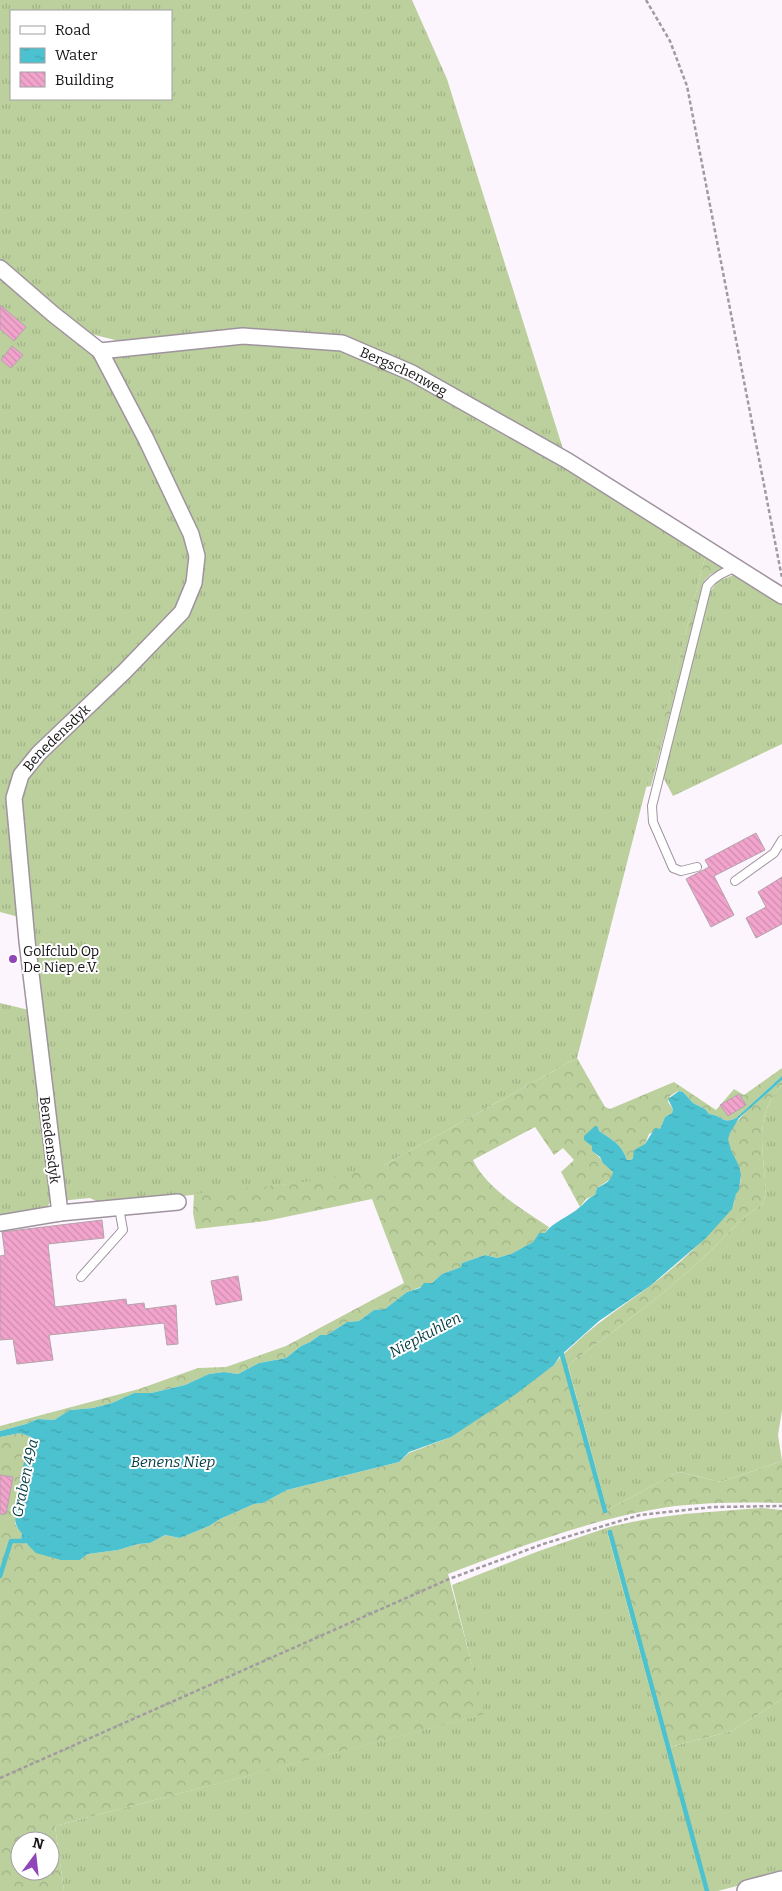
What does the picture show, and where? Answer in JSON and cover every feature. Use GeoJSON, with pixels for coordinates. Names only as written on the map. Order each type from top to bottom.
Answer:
{"type":"FeatureCollection","features":[{"type":"Feature","properties":{"kind":"street"},"geometry":{"type":"LineString","coordinates":[[0,268],[53,314],[100,350]]}},
{"type":"Feature","properties":{"kind":"street","name":"Bergschenweg"},"geometry":{"type":"LineString","coordinates":[[100,350],[243,336],[342,343],[412,372],[568,461],[782,596]]}},
{"type":"Feature","properties":{"kind":"street","name":"Benedensdyk"},"geometry":{"type":"LineString","coordinates":[[60,1213],[27,941],[14,798],[21,775],[39,752],[124,672],[182,612],[194,584],[197,556],[191,534],[146,439],[100,350]]}},
{"type":"Feature","properties":{"kind":"street"},"geometry":{"type":"LineString","coordinates":[[0,1223],[60,1213],[178,1202]]}},
{"type":"Feature","properties":{"kind":"street"},"geometry":{"type":"LineString","coordinates":[[748,1891],[782,1882]]}},
{"type":"Feature","properties":{"kind":"lane"},"geometry":{"type":"LineString","coordinates":[[697,867],[681,871],[673,868],[654,822],[652,806],[707,586],[712,579],[723,572],[737,567]]}},
{"type":"Feature","properties":{"kind":"lane"},"geometry":{"type":"LineString","coordinates":[[735,880],[774,853],[782,840]]}},
{"type":"Feature","properties":{"kind":"lane"},"geometry":{"type":"LineString","coordinates":[[81,1277],[123,1230],[119,1208]]}},
{"type":"Feature","properties":{"kind":"path"},"geometry":{"type":"LineString","coordinates":[[646,0],[670,41],[687,86],[782,578]]}},
{"type":"Feature","properties":{"kind":"path"},"geometry":{"type":"LineString","coordinates":[[0,1778],[449,1579],[543,1544],[640,1516],[713,1507],[782,1506]]}},
{"type":"Feature","properties":{"kind":"green space"},"geometry":{"type":"Polygon","coordinates":[[[0,0],[412,0],[447,79],[563,449],[415,367],[343,338],[127,343],[95,335],[74,325],[0,261],[0,0]]]}},
{"type":"Feature","properties":{"kind":"green space"},"geometry":{"type":"Polygon","coordinates":[[[0,278],[96,352],[95,359],[245,344],[339,349],[409,378],[568,466],[706,554],[577,1058],[386,1164],[363,1172],[316,1181],[104,1205],[90,1198],[50,1202],[45,1211],[0,1218],[0,1003],[33,1011],[19,917],[0,912],[0,278]]]}},
{"type":"Feature","properties":{"kind":"green space"},"geometry":{"type":"Polygon","coordinates":[[[706,554],[726,567],[711,574],[705,580],[651,786],[646,787],[706,554]]]}},
{"type":"Feature","properties":{"kind":"green space"},"geometry":{"type":"Polygon","coordinates":[[[736,574],[782,603],[782,744],[673,796],[663,777],[709,593],[718,581],[736,574]]]}},
{"type":"Feature","properties":{"kind":"green space"},"geometry":{"type":"Polygon","coordinates":[[[577,1058],[605,1107],[610,1109],[674,1082],[716,1110],[734,1089],[744,1095],[782,1068],[782,1076],[736,1118],[731,1120],[725,1120],[709,1114],[705,1109],[693,1103],[683,1092],[678,1091],[670,1096],[668,1102],[673,1109],[672,1113],[665,1117],[660,1129],[649,1134],[645,1144],[631,1160],[627,1160],[620,1147],[599,1131],[598,1127],[592,1151],[613,1172],[612,1178],[597,1188],[595,1195],[586,1199],[580,1207],[561,1172],[574,1160],[563,1148],[554,1155],[535,1127],[473,1160],[486,1180],[506,1198],[549,1227],[545,1233],[539,1233],[533,1242],[511,1254],[497,1258],[485,1255],[462,1263],[461,1267],[442,1274],[432,1283],[407,1292],[385,1309],[374,1310],[359,1321],[347,1322],[327,1335],[320,1335],[301,1346],[286,1358],[259,1363],[238,1374],[224,1372],[209,1374],[185,1385],[151,1393],[134,1393],[112,1403],[93,1408],[70,1410],[54,1420],[38,1419],[0,1431],[0,1426],[139,1389],[198,1368],[226,1367],[286,1346],[404,1283],[372,1199],[266,1221],[196,1229],[193,1213],[194,1194],[291,1184],[363,1171],[386,1164],[577,1058]]]}},
{"type":"Feature","properties":{"kind":"green space"},"geometry":{"type":"Polygon","coordinates":[[[782,1080],[782,1085],[769,1105],[763,1125],[762,1146],[765,1195],[763,1204],[739,1222],[703,1258],[671,1286],[568,1365],[607,1510],[679,1472],[721,1482],[782,1461],[782,1503],[742,1502],[675,1506],[617,1517],[560,1534],[448,1574],[485,1714],[55,1826],[56,1831],[10,1831],[10,1881],[60,1881],[60,1862],[64,1891],[0,1891],[0,1437],[20,1433],[31,1437],[32,1440],[15,1524],[22,1534],[21,1538],[28,1545],[80,1560],[88,1554],[150,1543],[165,1535],[180,1538],[254,1504],[263,1503],[287,1490],[399,1462],[409,1453],[451,1437],[554,1365],[588,1332],[659,1279],[695,1248],[734,1204],[741,1177],[730,1151],[728,1137],[736,1123],[782,1080]]]}},
{"type":"Feature","properties":{"kind":"green space"},"geometry":{"type":"Polygon","coordinates":[[[782,1085],[782,1410],[778,1435],[782,1461],[721,1482],[679,1472],[607,1510],[568,1365],[671,1286],[703,1258],[739,1222],[763,1204],[765,1187],[762,1146],[763,1125],[769,1105],[782,1085]]]}},
{"type":"Feature","properties":{"kind":"green space"},"geometry":{"type":"Polygon","coordinates":[[[762,1508],[782,1510],[782,1699],[732,1731],[666,1748],[606,1528],[625,1523],[703,1512],[762,1508]]]}},
{"type":"Feature","properties":{"kind":"green space"},"geometry":{"type":"Polygon","coordinates":[[[606,1528],[666,1748],[732,1731],[782,1699],[782,1874],[718,1891],[64,1891],[60,1862],[60,1831],[56,1831],[55,1826],[484,1714],[452,1585],[539,1551],[606,1528]]]}},
{"type":"Feature","properties":{"kind":"water","name":"Benens Niep"},"geometry":{"type":"Polygon","coordinates":[[[782,1076],[782,1080],[739,1118],[730,1133],[728,1139],[741,1175],[739,1190],[732,1209],[706,1238],[650,1286],[599,1321],[560,1356],[554,1365],[516,1394],[451,1437],[409,1452],[399,1462],[287,1490],[263,1503],[254,1504],[180,1538],[165,1535],[150,1543],[88,1554],[80,1560],[61,1560],[36,1553],[21,1538],[22,1534],[15,1518],[17,1495],[32,1440],[31,1437],[20,1433],[0,1437],[0,1431],[38,1419],[54,1420],[70,1410],[93,1408],[112,1403],[134,1393],[151,1393],[185,1385],[209,1374],[224,1372],[238,1374],[259,1363],[286,1358],[301,1346],[320,1335],[327,1335],[347,1322],[359,1321],[374,1310],[385,1309],[407,1292],[420,1288],[424,1283],[432,1283],[442,1274],[461,1267],[462,1263],[485,1255],[497,1258],[511,1254],[533,1242],[539,1233],[545,1233],[553,1225],[576,1210],[595,1195],[597,1188],[609,1180],[613,1172],[592,1151],[592,1146],[584,1140],[584,1136],[595,1126],[620,1147],[627,1160],[631,1160],[634,1150],[645,1144],[655,1128],[660,1129],[665,1117],[672,1113],[673,1109],[668,1099],[679,1091],[683,1092],[693,1103],[705,1109],[709,1114],[725,1120],[731,1120],[736,1118],[782,1076]]]}},
{"type":"Feature","properties":{"kind":"building"},"geometry":{"type":"Polygon","coordinates":[[[0,305],[26,327],[14,341],[0,329],[0,305]]]}},
{"type":"Feature","properties":{"kind":"building"},"geometry":{"type":"Polygon","coordinates":[[[12,346],[23,355],[11,368],[1,360],[12,346]]]}},
{"type":"Feature","properties":{"kind":"building"},"geometry":{"type":"Polygon","coordinates":[[[756,833],[765,850],[714,876],[734,915],[711,927],[686,879],[709,867],[705,860],[756,833]]]}},
{"type":"Feature","properties":{"kind":"building"},"geometry":{"type":"Polygon","coordinates":[[[782,877],[782,924],[756,938],[746,918],[766,907],[758,892],[782,877]]]}},
{"type":"Feature","properties":{"kind":"building"},"geometry":{"type":"Polygon","coordinates":[[[739,1094],[746,1105],[728,1116],[720,1105],[739,1094]]]}},
{"type":"Feature","properties":{"kind":"building"},"geometry":{"type":"Polygon","coordinates":[[[102,1220],[104,1238],[48,1244],[55,1307],[126,1299],[127,1305],[144,1303],[145,1309],[176,1305],[178,1344],[167,1345],[164,1323],[49,1335],[53,1360],[17,1364],[13,1339],[0,1340],[0,1256],[5,1255],[2,1232],[102,1220]]]}},
{"type":"Feature","properties":{"kind":"building"},"geometry":{"type":"Polygon","coordinates":[[[238,1276],[242,1300],[216,1305],[211,1281],[238,1276]]]}},
{"type":"Feature","properties":{"kind":"building"},"geometry":{"type":"Polygon","coordinates":[[[0,1475],[13,1477],[6,1514],[0,1514],[0,1475]]]}},
{"type":"Feature","properties":{"kind":"waterway"},"geometry":{"type":"LineString","coordinates":[[561,1351],[605,1511]]}},
{"type":"Feature","properties":{"kind":"waterway"},"geometry":{"type":"LineString","coordinates":[[610,1532],[707,1891]]}},
{"type":"Feature","properties":{"kind":"waterway","name":"Graben 49a"},"geometry":{"type":"LineString","coordinates":[[0,1576],[11,1541],[25,1541],[26,1536]]}},
{"type":"Feature","properties":{"kind":"place","name":"Golfclub Op De Niep e.V."},"geometry":{"type":"Point","coordinates":[13,959]}},
{"type":"Feature","properties":{"kind":"water label","name":"Niepkuhlen"},"geometry":{"type":"Point","coordinates":[425,1335]}}]}
